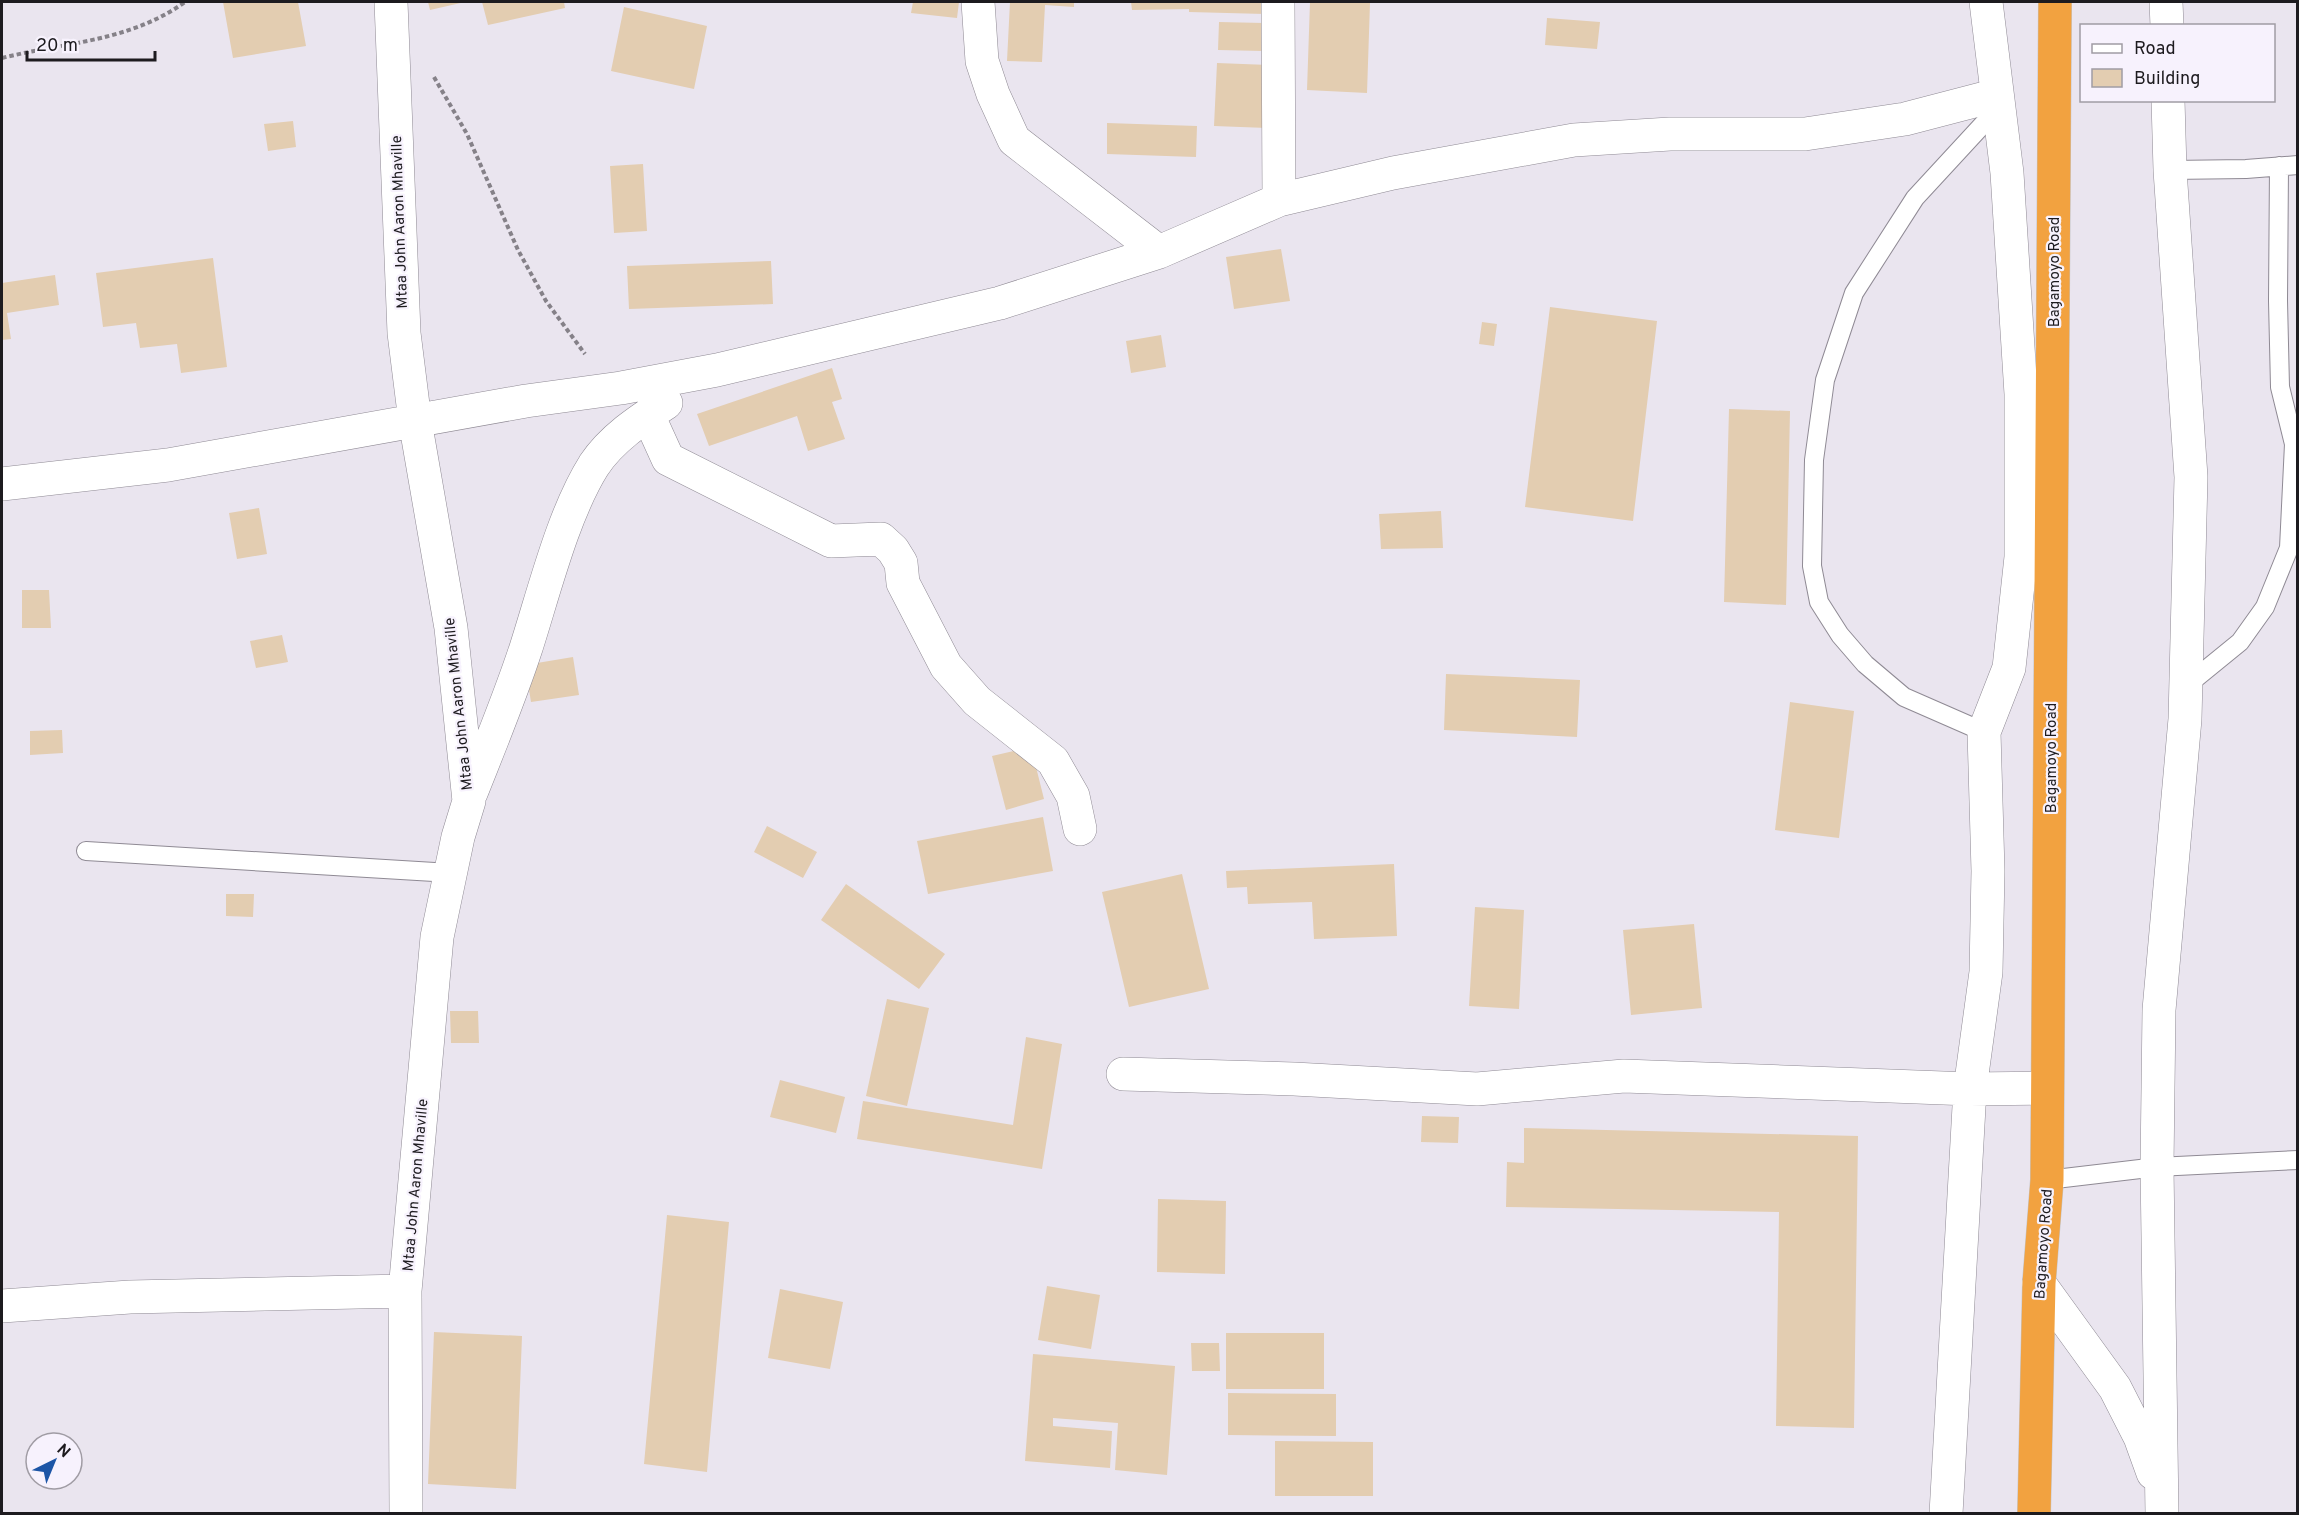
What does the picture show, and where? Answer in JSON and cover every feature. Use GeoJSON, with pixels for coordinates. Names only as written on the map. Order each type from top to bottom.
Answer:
{"type":"FeatureCollection","features":[{"type":"Feature","properties":{"kind":"highway","name":"Bagamoyo Road"},"geometry":{"type":"LineString","coordinates":[[2034,1514],[2039,1283],[2046,1180],[2055,2]]}},
{"type":"Feature","properties":{"kind":"street","name":"Mtaa John Aaron Mhaville"},"geometry":{"type":"LineString","coordinates":[[392,2],[404,333],[415,421],[451,628],[469,801],[458,837],[438,937],[405,1291],[406,1514]]}},
{"type":"Feature","properties":{"kind":"street"},"geometry":{"type":"LineString","coordinates":[[978,2],[982,61],[993,94],[1014,140],[1159,252]]}},
{"type":"Feature","properties":{"kind":"street"},"geometry":{"type":"LineString","coordinates":[[1278,2],[1279,200]]}},
{"type":"Feature","properties":{"kind":"street"},"geometry":{"type":"LineString","coordinates":[[1946,1514],[1970,1089],[1986,972],[1988,871],[1984,732],[2009,668],[2021,557],[2021,394],[2007,173],[1986,2]]}},
{"type":"Feature","properties":{"kind":"street"},"geometry":{"type":"LineString","coordinates":[[2166,2],[2167,24]]}},
{"type":"Feature","properties":{"kind":"street"},"geometry":{"type":"LineString","coordinates":[[2,484],[168,465],[717,370],[1000,303],[1159,252],[1279,200],[1393,173],[1574,140],[1670,134],[1805,134],[1905,119],[1998,101]]}},
{"type":"Feature","properties":{"kind":"street"},"geometry":{"type":"LineString","coordinates":[[2162,1506],[2157,1167],[2159,1010],[2184,731],[2191,477],[2170,170],[2168,102]]}},
{"type":"Feature","properties":{"kind":"street"},"geometry":{"type":"LineString","coordinates":[[469,801],[525,652],[561,539],[594,465],[615,440],[648,415],[717,370]]}},
{"type":"Feature","properties":{"kind":"street"},"geometry":{"type":"LineString","coordinates":[[648,415],[668,459],[831,541],[881,539],[893,550],[901,563],[903,583],[946,666],[977,701],[1053,761],[1072,796],[1080,829]]}},
{"type":"Feature","properties":{"kind":"street"},"geometry":{"type":"LineString","coordinates":[[1123,1074],[1294,1079],[1477,1089],[1624,1076],[1970,1089],[2047,1088]]}},
{"type":"Feature","properties":{"kind":"street"},"geometry":{"type":"LineString","coordinates":[[2039,1283],[2115,1388],[2140,1437],[2162,1506]]}},
{"type":"Feature","properties":{"kind":"street"},"geometry":{"type":"LineString","coordinates":[[2,1306],[130,1297],[405,1291]]}},
{"type":"Feature","properties":{"kind":"lane"},"geometry":{"type":"LineString","coordinates":[[1984,732],[1904,698],[1865,664],[1840,635],[1819,602],[1812,566],[1814,460],[1825,380],[1854,293],[1915,198],[1998,101]]}},
{"type":"Feature","properties":{"kind":"lane"},"geometry":{"type":"LineString","coordinates":[[2170,170],[2246,170],[2288,166],[2278,301],[2280,387],[2294,444],[2289,548],[2265,607],[2240,642],[2186,686]]}},
{"type":"Feature","properties":{"kind":"lane"},"geometry":{"type":"LineString","coordinates":[[86,851],[451,873]]}},
{"type":"Feature","properties":{"kind":"lane"},"geometry":{"type":"LineString","coordinates":[[2046,1180],[2157,1167],[2298,1160]]}},
{"type":"Feature","properties":{"kind":"path"},"geometry":{"type":"LineString","coordinates":[[2,58],[106,38],[138,28],[170,13],[185,2]]}},
{"type":"Feature","properties":{"kind":"path"},"geometry":{"type":"LineString","coordinates":[[431,72],[467,134],[518,250],[546,301],[588,358],[621,388]]}},
{"type":"Feature","properties":{"kind":"building"},"geometry":{"type":"Polygon","coordinates":[[[223,2],[298,2],[306,46],[233,58],[223,2]]]}},
{"type":"Feature","properties":{"kind":"building"},"geometry":{"type":"Polygon","coordinates":[[[428,2],[465,2],[430,10],[428,2]]]}},
{"type":"Feature","properties":{"kind":"building"},"geometry":{"type":"Polygon","coordinates":[[[482,2],[564,2],[565,8],[488,25],[482,2]]]}},
{"type":"Feature","properties":{"kind":"building"},"geometry":{"type":"Polygon","coordinates":[[[913,2],[959,2],[957,18],[911,13],[913,2]]]}},
{"type":"Feature","properties":{"kind":"building"},"geometry":{"type":"Polygon","coordinates":[[[1010,2],[1074,2],[1074,7],[1045,5],[1042,62],[1007,61],[1010,2]]]}},
{"type":"Feature","properties":{"kind":"building"},"geometry":{"type":"Polygon","coordinates":[[[1131,2],[1265,2],[1265,14],[1189,12],[1189,9],[1132,10],[1131,2]]]}},
{"type":"Feature","properties":{"kind":"building"},"geometry":{"type":"Polygon","coordinates":[[[1310,2],[1370,3],[1367,93],[1307,90],[1310,2]]]}},
{"type":"Feature","properties":{"kind":"building"},"geometry":{"type":"Polygon","coordinates":[[[624,7],[707,26],[694,89],[611,71],[624,7]]]}},
{"type":"Feature","properties":{"kind":"building"},"geometry":{"type":"Polygon","coordinates":[[[1547,18],[1600,22],[1597,49],[1545,45],[1547,18]]]}},
{"type":"Feature","properties":{"kind":"building"},"geometry":{"type":"Polygon","coordinates":[[[1219,22],[1264,23],[1263,51],[1218,50],[1219,22]]]}},
{"type":"Feature","properties":{"kind":"building"},"geometry":{"type":"Polygon","coordinates":[[[1217,63],[1269,65],[1267,128],[1214,126],[1217,63]]]}},
{"type":"Feature","properties":{"kind":"building"},"geometry":{"type":"Polygon","coordinates":[[[293,121],[296,147],[268,151],[264,124],[293,121]]]}},
{"type":"Feature","properties":{"kind":"building"},"geometry":{"type":"Polygon","coordinates":[[[1107,123],[1197,126],[1196,157],[1107,154],[1107,123]]]}},
{"type":"Feature","properties":{"kind":"building"},"geometry":{"type":"Polygon","coordinates":[[[643,164],[647,231],[614,233],[610,166],[643,164]]]}},
{"type":"Feature","properties":{"kind":"building"},"geometry":{"type":"Polygon","coordinates":[[[1281,249],[1290,301],[1234,309],[1226,257],[1281,249]]]}},
{"type":"Feature","properties":{"kind":"building"},"geometry":{"type":"Polygon","coordinates":[[[213,258],[227,367],[181,373],[177,344],[140,348],[136,323],[103,327],[96,273],[213,258]]]}},
{"type":"Feature","properties":{"kind":"building"},"geometry":{"type":"Polygon","coordinates":[[[771,261],[773,304],[629,309],[627,266],[771,261]]]}},
{"type":"Feature","properties":{"kind":"building"},"geometry":{"type":"Polygon","coordinates":[[[55,275],[59,305],[7,313],[11,339],[2,340],[2,283],[55,275]]]}},
{"type":"Feature","properties":{"kind":"building"},"geometry":{"type":"Polygon","coordinates":[[[1550,307],[1657,321],[1633,521],[1525,507],[1550,307]]]}},
{"type":"Feature","properties":{"kind":"building"},"geometry":{"type":"Polygon","coordinates":[[[1482,322],[1497,324],[1494,346],[1479,344],[1482,322]]]}},
{"type":"Feature","properties":{"kind":"building"},"geometry":{"type":"Polygon","coordinates":[[[1161,335],[1166,367],[1131,373],[1126,341],[1161,335]]]}},
{"type":"Feature","properties":{"kind":"building"},"geometry":{"type":"Polygon","coordinates":[[[832,368],[842,399],[832,402],[845,439],[808,451],[797,416],[709,446],[697,414],[832,368]]]}},
{"type":"Feature","properties":{"kind":"building"},"geometry":{"type":"Polygon","coordinates":[[[1729,409],[1790,411],[1786,605],[1724,602],[1729,409]]]}},
{"type":"Feature","properties":{"kind":"building"},"geometry":{"type":"Polygon","coordinates":[[[259,508],[267,554],[237,559],[229,513],[259,508]]]}},
{"type":"Feature","properties":{"kind":"building"},"geometry":{"type":"Polygon","coordinates":[[[1441,511],[1443,548],[1381,549],[1379,514],[1441,511]]]}},
{"type":"Feature","properties":{"kind":"building"},"geometry":{"type":"Polygon","coordinates":[[[22,590],[49,590],[51,628],[22,628],[22,590]]]}},
{"type":"Feature","properties":{"kind":"building"},"geometry":{"type":"Polygon","coordinates":[[[282,635],[288,662],[256,668],[250,641],[282,635]]]}},
{"type":"Feature","properties":{"kind":"building"},"geometry":{"type":"Polygon","coordinates":[[[573,657],[579,695],[531,702],[525,665],[573,657]]]}},
{"type":"Feature","properties":{"kind":"building"},"geometry":{"type":"Polygon","coordinates":[[[1446,674],[1580,680],[1577,737],[1444,730],[1446,674]]]}},
{"type":"Feature","properties":{"kind":"building"},"geometry":{"type":"Polygon","coordinates":[[[1790,702],[1854,711],[1839,838],[1775,830],[1790,702]]]}},
{"type":"Feature","properties":{"kind":"building"},"geometry":{"type":"Polygon","coordinates":[[[62,730],[63,753],[30,755],[30,731],[62,730]]]}},
{"type":"Feature","properties":{"kind":"building"},"geometry":{"type":"Polygon","coordinates":[[[1031,747],[1044,799],[1006,810],[992,756],[1031,747]]]}},
{"type":"Feature","properties":{"kind":"building"},"geometry":{"type":"Polygon","coordinates":[[[1043,817],[1053,871],[928,894],[917,841],[1043,817]]]}},
{"type":"Feature","properties":{"kind":"building"},"geometry":{"type":"Polygon","coordinates":[[[767,826],[817,852],[803,878],[754,852],[767,826]]]}},
{"type":"Feature","properties":{"kind":"building"},"geometry":{"type":"Polygon","coordinates":[[[1394,864],[1397,936],[1314,939],[1312,902],[1248,904],[1247,887],[1227,888],[1226,871],[1394,864]]]}},
{"type":"Feature","properties":{"kind":"building"},"geometry":{"type":"Polygon","coordinates":[[[1182,874],[1209,989],[1129,1007],[1102,892],[1182,874]]]}},
{"type":"Feature","properties":{"kind":"building"},"geometry":{"type":"Polygon","coordinates":[[[846,884],[945,954],[919,989],[821,920],[846,884]]]}},
{"type":"Feature","properties":{"kind":"building"},"geometry":{"type":"Polygon","coordinates":[[[226,894],[254,894],[253,917],[226,916],[226,894]]]}},
{"type":"Feature","properties":{"kind":"building"},"geometry":{"type":"Polygon","coordinates":[[[1475,907],[1524,910],[1519,1009],[1469,1006],[1475,907]]]}},
{"type":"Feature","properties":{"kind":"building"},"geometry":{"type":"Polygon","coordinates":[[[1694,924],[1702,1008],[1631,1015],[1623,930],[1694,924]]]}},
{"type":"Feature","properties":{"kind":"building"},"geometry":{"type":"Polygon","coordinates":[[[887,999],[929,1008],[907,1106],[866,1096],[887,999]]]}},
{"type":"Feature","properties":{"kind":"building"},"geometry":{"type":"Polygon","coordinates":[[[450,1011],[478,1011],[479,1043],[451,1043],[450,1011]]]}},
{"type":"Feature","properties":{"kind":"building"},"geometry":{"type":"Polygon","coordinates":[[[1026,1037],[1062,1044],[1042,1169],[857,1139],[863,1101],[1013,1125],[1026,1037]]]}},
{"type":"Feature","properties":{"kind":"building"},"geometry":{"type":"Polygon","coordinates":[[[780,1080],[845,1097],[836,1133],[770,1117],[780,1080]]]}},
{"type":"Feature","properties":{"kind":"building"},"geometry":{"type":"Polygon","coordinates":[[[1422,1116],[1459,1117],[1458,1143],[1421,1142],[1422,1116]]]}},
{"type":"Feature","properties":{"kind":"building"},"geometry":{"type":"Polygon","coordinates":[[[1524,1128],[1858,1136],[1854,1428],[1776,1426],[1779,1212],[1506,1207],[1507,1162],[1524,1163],[1524,1128]]]}},
{"type":"Feature","properties":{"kind":"building"},"geometry":{"type":"Polygon","coordinates":[[[1158,1199],[1226,1201],[1225,1274],[1157,1272],[1158,1199]]]}},
{"type":"Feature","properties":{"kind":"building"},"geometry":{"type":"Polygon","coordinates":[[[667,1215],[729,1222],[707,1472],[644,1464],[667,1215]]]}},
{"type":"Feature","properties":{"kind":"building"},"geometry":{"type":"Polygon","coordinates":[[[1047,1286],[1100,1295],[1091,1349],[1038,1340],[1047,1286]]]}},
{"type":"Feature","properties":{"kind":"building"},"geometry":{"type":"Polygon","coordinates":[[[780,1289],[843,1302],[830,1369],[768,1358],[780,1289]]]}},
{"type":"Feature","properties":{"kind":"building"},"geometry":{"type":"Polygon","coordinates":[[[434,1332],[522,1336],[516,1489],[428,1484],[434,1332]]]}},
{"type":"Feature","properties":{"kind":"building"},"geometry":{"type":"Polygon","coordinates":[[[1226,1333],[1324,1333],[1324,1389],[1226,1389],[1226,1333]]]}},
{"type":"Feature","properties":{"kind":"building"},"geometry":{"type":"Polygon","coordinates":[[[1191,1343],[1219,1343],[1220,1371],[1192,1371],[1191,1343]]]}},
{"type":"Feature","properties":{"kind":"building"},"geometry":{"type":"Polygon","coordinates":[[[1033,1354],[1175,1366],[1167,1475],[1115,1470],[1118,1423],[1053,1418],[1053,1426],[1112,1431],[1110,1468],[1025,1461],[1033,1354]]]}},
{"type":"Feature","properties":{"kind":"building"},"geometry":{"type":"Polygon","coordinates":[[[1228,1393],[1336,1394],[1336,1436],[1228,1435],[1228,1393]]]}},
{"type":"Feature","properties":{"kind":"building"},"geometry":{"type":"Polygon","coordinates":[[[1275,1441],[1373,1442],[1373,1496],[1275,1496],[1275,1441]]]}}]}
